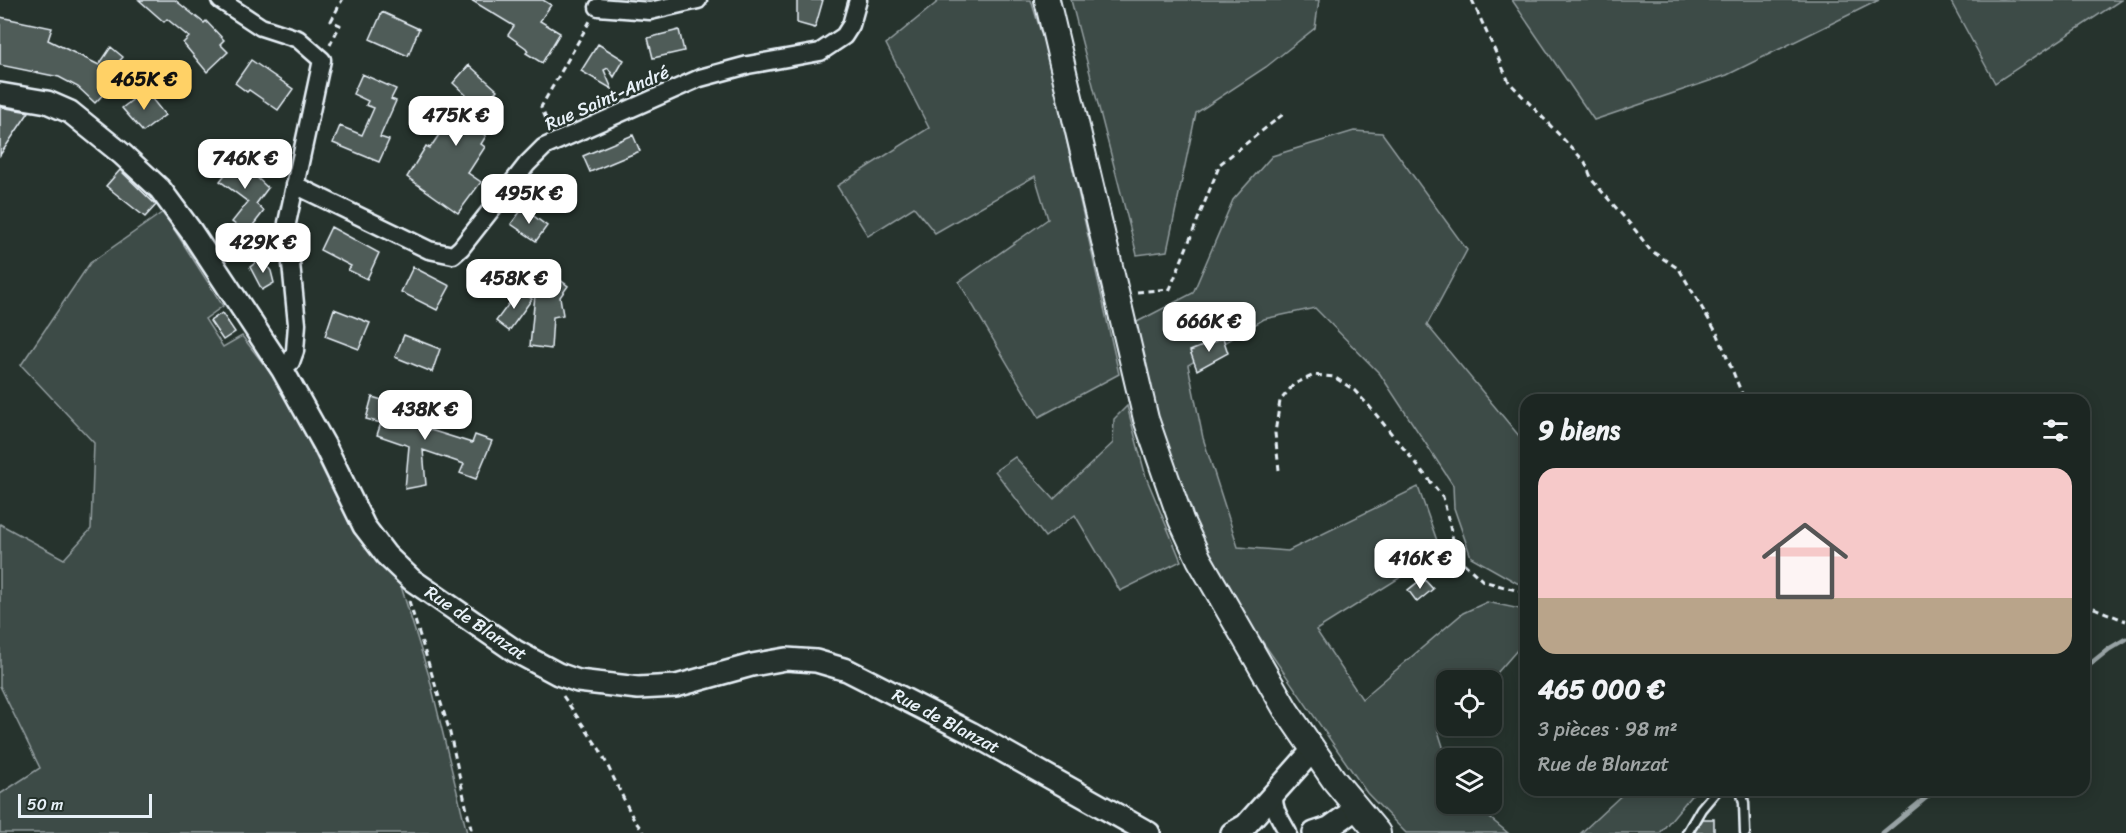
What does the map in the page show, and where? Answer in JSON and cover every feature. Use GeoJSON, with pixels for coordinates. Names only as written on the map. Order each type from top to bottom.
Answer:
{"type":"FeatureCollection","features":[{"type":"Feature","properties":{"kind":"main road"},"geometry":{"type":"LineString","coordinates":[[1047,0],[1146,419],[1181,520],[1199,560],[1312,751],[1378,833]]}},
{"type":"Feature","properties":{"kind":"street"},"geometry":{"type":"LineString","coordinates":[[220,0],[261,27],[298,39],[322,60],[287,223],[295,291],[296,343],[291,362],[282,369]]}},
{"type":"Feature","properties":{"kind":"street"},"geometry":{"type":"LineString","coordinates":[[598,7],[650,11],[698,0]]}},
{"type":"Feature","properties":{"kind":"street","name":"Rue Saint-André"},"geometry":{"type":"LineString","coordinates":[[296,185],[429,250],[453,255],[535,155],[555,141],[700,78],[748,65],[820,52],[844,36],[851,26],[858,0]]}},
{"type":"Feature","properties":{"kind":"street","name":"Rue de Blanzat"},"geometry":{"type":"LineString","coordinates":[[0,94],[37,99],[59,106],[80,119],[142,171],[174,206],[282,369],[325,446],[364,526],[386,555],[412,580],[515,651],[558,674],[578,681],[618,687],[676,686],[752,665],[786,659],[816,661],[847,670],[971,733],[1149,833]]}},
{"type":"Feature","properties":{"kind":"street"},"geometry":{"type":"LineString","coordinates":[[1232,833],[1246,825],[1312,751]]}},
{"type":"Feature","properties":{"kind":"street"},"geometry":{"type":"LineString","coordinates":[[1275,792],[1276,811],[1288,833]]}},
{"type":"Feature","properties":{"kind":"street"},"geometry":{"type":"LineString","coordinates":[[1314,833],[1329,828],[1357,808]]}},
{"type":"Feature","properties":{"kind":"lane"},"geometry":{"type":"LineString","coordinates":[[1687,833],[1712,796]]}},
{"type":"Feature","properties":{"kind":"lane"},"geometry":{"type":"LineString","coordinates":[[1742,796],[1745,833]]}},
{"type":"Feature","properties":{"kind":"path"},"geometry":{"type":"LineString","coordinates":[[322,60],[340,25],[331,21],[342,0]]}},
{"type":"Feature","properties":{"kind":"path"},"geometry":{"type":"LineString","coordinates":[[1472,0],[1509,82],[1585,162],[1592,180],[1650,250],[1679,269],[1718,335],[1742,394]]}},
{"type":"Feature","properties":{"kind":"path"},"geometry":{"type":"LineString","coordinates":[[555,141],[541,107],[598,7]]}},
{"type":"Feature","properties":{"kind":"path"},"geometry":{"type":"LineString","coordinates":[[1117,294],[1170,289],[1220,164],[1286,112]]}},
{"type":"Feature","properties":{"kind":"path"},"geometry":{"type":"LineString","coordinates":[[1279,470],[1275,434],[1280,401],[1294,384],[1314,375],[1334,377],[1354,390],[1369,405],[1443,497],[1458,557],[1483,581],[1520,591]]}},
{"type":"Feature","properties":{"kind":"path"},"geometry":{"type":"LineString","coordinates":[[412,580],[406,590],[449,729],[472,833]]}},
{"type":"Feature","properties":{"kind":"path"},"geometry":{"type":"LineString","coordinates":[[2090,606],[2126,621]]}},
{"type":"Feature","properties":{"kind":"path"},"geometry":{"type":"LineString","coordinates":[[559,691],[600,750],[633,818],[644,833]]}},
{"type":"Feature","properties":{"kind":"shaded area"},"geometry":{"type":"Polygon","coordinates":[[[940,0],[1031,0],[1046,49],[1119,374],[1039,417],[959,282],[1048,219],[1035,176],[935,233],[914,207],[868,236],[837,186],[929,128],[886,44],[940,0]]]}},
{"type":"Feature","properties":{"kind":"shaded area"},"geometry":{"type":"Polygon","coordinates":[[[1071,0],[1319,0],[1315,28],[1266,67],[1196,113],[1167,251],[1137,255],[1071,0]]]}},
{"type":"Feature","properties":{"kind":"shaded area"},"geometry":{"type":"Polygon","coordinates":[[[1512,0],[1879,0],[1727,75],[1594,120],[1512,0]]]}},
{"type":"Feature","properties":{"kind":"shaded area"},"geometry":{"type":"Polygon","coordinates":[[[1950,0],[2121,0],[1995,83],[1950,0]]]}},
{"type":"Feature","properties":{"kind":"shaded area"},"geometry":{"type":"Polygon","coordinates":[[[1354,131],[1382,133],[1467,250],[1427,325],[1520,437],[1520,583],[1471,557],[1454,508],[1453,485],[1380,374],[1315,308],[1264,319],[1188,365],[1203,438],[1238,547],[1288,551],[1418,487],[1441,552],[1316,630],[1362,699],[1463,613],[1487,602],[1520,609],[1520,647],[1500,670],[1436,670],[1436,736],[1440,736],[1443,748],[1436,748],[1436,814],[1485,814],[1508,833],[1406,833],[1367,793],[1229,593],[1191,522],[1152,402],[1135,323],[1193,293],[1233,200],[1272,156],[1354,131]]]}},
{"type":"Feature","properties":{"kind":"shaded area"},"geometry":{"type":"Polygon","coordinates":[[[163,212],[223,306],[205,319],[223,347],[242,336],[282,388],[354,533],[400,583],[429,676],[467,833],[0,833],[0,794],[40,768],[0,686],[0,524],[64,559],[91,529],[94,443],[21,365],[90,263],[163,212]]]}},
{"type":"Feature","properties":{"kind":"shaded area"},"geometry":{"type":"Polygon","coordinates":[[[1127,406],[1146,477],[1181,561],[1120,591],[1075,515],[1045,537],[995,471],[1015,457],[1054,499],[1113,443],[1114,419],[1127,406]]]}},
{"type":"Feature","properties":{"kind":"shaded area"},"geometry":{"type":"Polygon","coordinates":[[[1621,796],[1691,796],[1660,833],[1581,833],[1621,796]]]}},
{"type":"Feature","properties":{"kind":"building"},"geometry":{"type":"Polygon","coordinates":[[[139,0],[175,0],[204,23],[206,21],[224,40],[220,44],[228,52],[207,72],[183,43],[189,37],[167,19],[164,22],[139,0]]]}},
{"type":"Feature","properties":{"kind":"building"},"geometry":{"type":"Polygon","coordinates":[[[471,0],[543,0],[551,5],[540,21],[560,33],[542,63],[526,53],[528,51],[526,48],[508,35],[514,26],[471,0]]]}},
{"type":"Feature","properties":{"kind":"building"},"geometry":{"type":"Polygon","coordinates":[[[797,0],[823,0],[815,28],[797,23],[797,0]]]}},
{"type":"Feature","properties":{"kind":"building"},"geometry":{"type":"Polygon","coordinates":[[[382,12],[419,29],[408,56],[370,39],[382,12]]]}},
{"type":"Feature","properties":{"kind":"building"},"geometry":{"type":"Polygon","coordinates":[[[0,17],[52,28],[48,40],[99,65],[111,47],[123,57],[109,73],[117,80],[95,103],[78,87],[59,77],[0,65],[0,17]]]}},
{"type":"Feature","properties":{"kind":"building"},"geometry":{"type":"Polygon","coordinates":[[[679,30],[684,51],[653,58],[648,38],[679,30]]]}},
{"type":"Feature","properties":{"kind":"building"},"geometry":{"type":"Polygon","coordinates":[[[598,44],[624,60],[614,77],[608,68],[604,70],[612,89],[581,71],[598,44]]]}},
{"type":"Feature","properties":{"kind":"building"},"geometry":{"type":"Polygon","coordinates":[[[251,60],[293,89],[278,110],[235,83],[251,60]]]}},
{"type":"Feature","properties":{"kind":"building"},"geometry":{"type":"Polygon","coordinates":[[[469,65],[497,90],[468,122],[486,136],[481,144],[485,147],[468,173],[481,182],[458,213],[407,177],[426,146],[430,148],[466,95],[453,83],[469,65]]]}},
{"type":"Feature","properties":{"kind":"building"},"geometry":{"type":"Polygon","coordinates":[[[362,74],[396,89],[391,99],[396,101],[380,137],[389,140],[379,162],[333,143],[340,126],[362,135],[374,108],[366,105],[368,101],[353,94],[362,74]]]}},
{"type":"Feature","properties":{"kind":"building"},"geometry":{"type":"Polygon","coordinates":[[[145,90],[165,115],[143,132],[122,108],[145,90]]]}},
{"type":"Feature","properties":{"kind":"building"},"geometry":{"type":"Polygon","coordinates":[[[0,107],[29,112],[0,155],[0,107]]]}},
{"type":"Feature","properties":{"kind":"building"},"geometry":{"type":"Polygon","coordinates":[[[633,135],[640,151],[590,172],[583,156],[633,135]]]}},
{"type":"Feature","properties":{"kind":"building"},"geometry":{"type":"Polygon","coordinates":[[[231,152],[254,166],[250,171],[268,188],[256,204],[264,211],[247,233],[232,222],[248,202],[220,181],[230,168],[224,163],[231,152]]]}},
{"type":"Feature","properties":{"kind":"building"},"geometry":{"type":"Polygon","coordinates":[[[120,170],[156,205],[145,217],[106,186],[120,170]]]}},
{"type":"Feature","properties":{"kind":"building"},"geometry":{"type":"Polygon","coordinates":[[[523,208],[547,226],[536,241],[511,224],[523,208]]]}},
{"type":"Feature","properties":{"kind":"building"},"geometry":{"type":"Polygon","coordinates":[[[331,227],[379,253],[367,279],[348,270],[351,266],[320,250],[331,227]]]}},
{"type":"Feature","properties":{"kind":"building"},"geometry":{"type":"Polygon","coordinates":[[[262,258],[271,271],[274,283],[262,290],[250,267],[262,258]]]}},
{"type":"Feature","properties":{"kind":"building"},"geometry":{"type":"Polygon","coordinates":[[[413,267],[450,286],[437,310],[401,292],[413,267]]]}},
{"type":"Feature","properties":{"kind":"building"},"geometry":{"type":"Polygon","coordinates":[[[551,273],[568,286],[560,297],[563,315],[553,317],[551,349],[530,346],[535,295],[551,273]]]}},
{"type":"Feature","properties":{"kind":"building"},"geometry":{"type":"Polygon","coordinates":[[[519,290],[532,299],[509,331],[496,321],[519,290]]]}},
{"type":"Feature","properties":{"kind":"building"},"geometry":{"type":"Polygon","coordinates":[[[334,309],[370,323],[359,349],[325,336],[334,309]]]}},
{"type":"Feature","properties":{"kind":"building"},"geometry":{"type":"Polygon","coordinates":[[[222,313],[235,332],[223,340],[210,321],[222,313]]]}},
{"type":"Feature","properties":{"kind":"building"},"geometry":{"type":"Polygon","coordinates":[[[404,335],[440,349],[432,372],[395,357],[404,335]]]}},
{"type":"Feature","properties":{"kind":"building"},"geometry":{"type":"Polygon","coordinates":[[[1223,338],[1228,353],[1197,370],[1190,351],[1223,338]]]}},
{"type":"Feature","properties":{"kind":"building"},"geometry":{"type":"Polygon","coordinates":[[[372,397],[429,414],[424,428],[472,443],[475,435],[492,441],[476,479],[460,473],[464,464],[423,450],[426,485],[405,489],[409,446],[377,435],[381,423],[366,419],[372,397]]]}},
{"type":"Feature","properties":{"kind":"building"},"geometry":{"type":"Polygon","coordinates":[[[1423,578],[1433,589],[1417,602],[1408,590],[1423,578]]]}},
{"type":"Feature","properties":{"kind":"building"},"geometry":{"type":"Polygon","coordinates":[[[1703,819],[1714,819],[1714,833],[1694,833],[1703,819]]]}},
{"type":"Feature","properties":{"kind":"waterway"},"geometry":{"type":"LineString","coordinates":[[2090,664],[2126,639]]}},
{"type":"Feature","properties":{"kind":"waterway"},"geometry":{"type":"LineString","coordinates":[[1883,833],[1928,796]]}}]}
